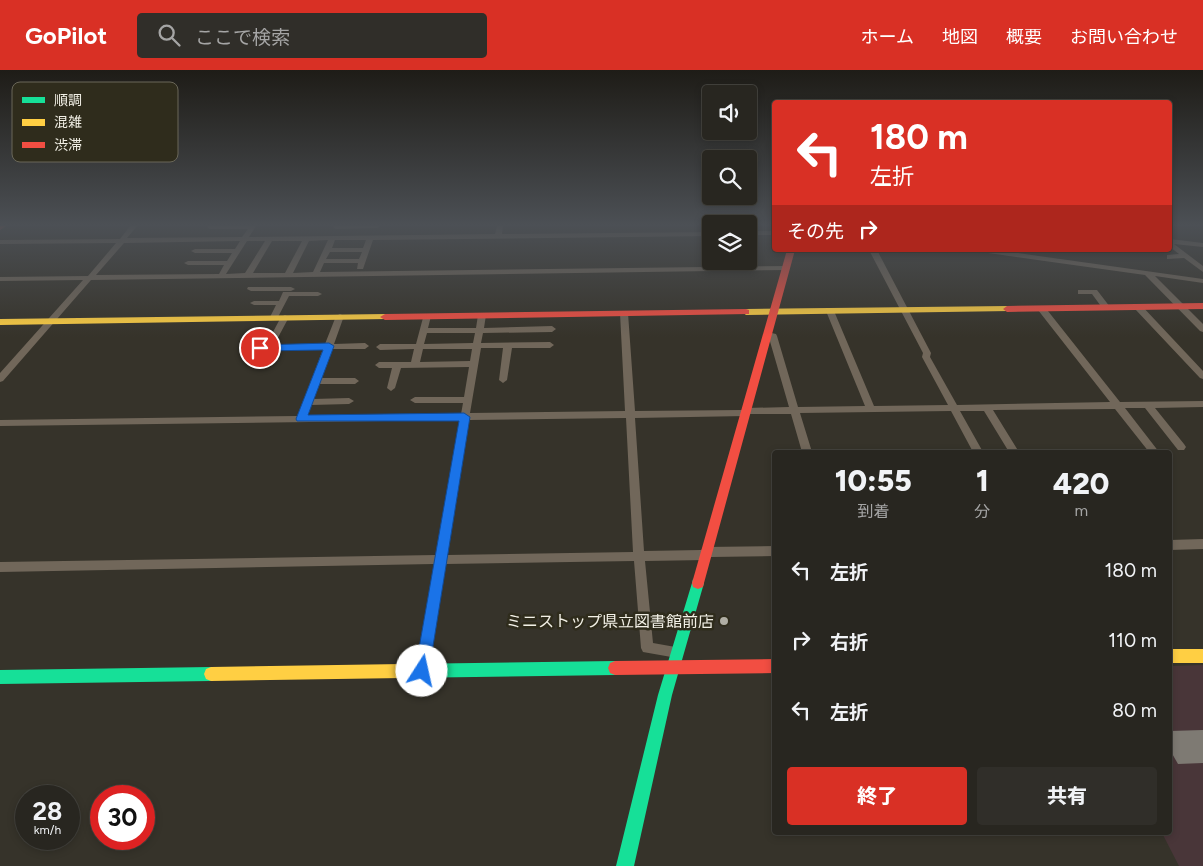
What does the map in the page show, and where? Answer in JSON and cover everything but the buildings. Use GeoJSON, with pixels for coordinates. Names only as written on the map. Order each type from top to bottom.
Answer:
{"type":"FeatureCollection","features":[{"type":"Feature","properties":{"kind":"street"},"geometry":{"type":"LineString","coordinates":[[0,379],[102,263]]}},
{"type":"Feature","properties":{"kind":"street"},"geometry":{"type":"LineString","coordinates":[[221,276],[228,263]]}},
{"type":"Feature","properties":{"kind":"street"},"geometry":{"type":"LineString","coordinates":[[248,275],[255,263]]}},
{"type":"Feature","properties":{"kind":"street"},"geometry":{"type":"LineString","coordinates":[[288,275],[294,263]]}},
{"type":"Feature","properties":{"kind":"street"},"geometry":{"type":"LineString","coordinates":[[315,274],[321,263]]}},
{"type":"Feature","properties":{"kind":"street"},"geometry":{"type":"LineString","coordinates":[[357,274],[361,263]]}},
{"type":"Feature","properties":{"kind":"street"},"geometry":{"type":"LineString","coordinates":[[625,866],[677,652],[787,263]]}},
{"type":"Feature","properties":{"kind":"street"},"geometry":{"type":"LineString","coordinates":[[879,263],[977,450]]}},
{"type":"Feature","properties":{"kind":"street"},"geometry":{"type":"LineString","coordinates":[[1077,263],[1203,281]]}},
{"type":"Feature","properties":{"kind":"street"},"geometry":{"type":"LineString","coordinates":[[0,279],[786,268]]}},
{"type":"Feature","properties":{"kind":"street"},"geometry":{"type":"LineString","coordinates":[[1147,273],[1203,329]]}},
{"type":"Feature","properties":{"kind":"street"},"geometry":{"type":"LineString","coordinates":[[298,275],[281,303],[279,317],[265,348],[365,346]]}},
{"type":"Feature","properties":{"kind":"street"},"geometry":{"type":"LineString","coordinates":[[251,289],[318,294]]}},
{"type":"Feature","properties":{"kind":"street"},"geometry":{"type":"LineString","coordinates":[[1081,292],[1094,292],[1106,307]]}},
{"type":"Feature","properties":{"kind":"street"},"geometry":{"type":"LineString","coordinates":[[254,303],[281,303]]}},
{"type":"Feature","properties":{"kind":"street"},"geometry":{"type":"LineString","coordinates":[[0,322],[1203,306]]}},
{"type":"Feature","properties":{"kind":"street"},"geometry":{"type":"LineString","coordinates":[[1138,307],[1203,376]]}},
{"type":"Feature","properties":{"kind":"street"},"geometry":{"type":"LineString","coordinates":[[1041,308],[1152,450]]}},
{"type":"Feature","properties":{"kind":"street"},"geometry":{"type":"LineString","coordinates":[[830,311],[871,409]]}},
{"type":"Feature","properties":{"kind":"street"},"geometry":{"type":"LineString","coordinates":[[624,313],[632,415],[639,556],[647,648],[677,652]]}},
{"type":"Feature","properties":{"kind":"street"},"geometry":{"type":"LineString","coordinates":[[516,329],[518,314]]}},
{"type":"Feature","properties":{"kind":"street"},"geometry":{"type":"LineString","coordinates":[[422,671],[482,315]]}},
{"type":"Feature","properties":{"kind":"street"},"geometry":{"type":"LineString","coordinates":[[301,419],[340,316]]}},
{"type":"Feature","properties":{"kind":"street"},"geometry":{"type":"LineString","coordinates":[[415,364],[427,316]]}},
{"type":"Feature","properties":{"kind":"street"},"geometry":{"type":"LineString","coordinates":[[423,331],[552,329]]}},
{"type":"Feature","properties":{"kind":"street"},"geometry":{"type":"LineString","coordinates":[[768,335],[773,336],[807,450]]}},
{"type":"Feature","properties":{"kind":"street"},"geometry":{"type":"LineString","coordinates":[[503,380],[508,346]]}},
{"type":"Feature","properties":{"kind":"street"},"geometry":{"type":"LineString","coordinates":[[380,347],[550,346]]}},
{"type":"Feature","properties":{"kind":"street"},"geometry":{"type":"LineString","coordinates":[[379,365],[473,364]]}},
{"type":"Feature","properties":{"kind":"street"},"geometry":{"type":"LineString","coordinates":[[391,388],[397,365]]}},
{"type":"Feature","properties":{"kind":"street"},"geometry":{"type":"LineString","coordinates":[[316,381],[355,381]]}},
{"type":"Feature","properties":{"kind":"street"},"geometry":{"type":"LineString","coordinates":[[415,400],[467,400]]}},
{"type":"Feature","properties":{"kind":"street"},"geometry":{"type":"LineString","coordinates":[[308,402],[349,401]]}},
{"type":"Feature","properties":{"kind":"street"},"geometry":{"type":"LineString","coordinates":[[1148,405],[1181,447]]}},
{"type":"Feature","properties":{"kind":"street"},"geometry":{"type":"LineString","coordinates":[[0,423],[1202,405]]}},
{"type":"Feature","properties":{"kind":"street"},"geometry":{"type":"LineString","coordinates":[[987,408],[1013,450]]}},
{"type":"Feature","properties":{"kind":"street"},"geometry":{"type":"LineString","coordinates":[[1172,545],[1203,544]]}},
{"type":"Feature","properties":{"kind":"street"},"geometry":{"type":"LineString","coordinates":[[0,567],[639,556],[772,551]]}},
{"type":"Feature","properties":{"kind":"street"},"geometry":{"type":"LineString","coordinates":[[1172,656],[1203,656]]}},
{"type":"Feature","properties":{"kind":"street"},"geometry":{"type":"LineString","coordinates":[[0,677],[772,666]]}},
{"type":"Feature","properties":{"kind":"shaded area"},"geometry":{"type":"Polygon","coordinates":[[[1203,665],[1203,866],[1179,866],[1163,835],[1172,835],[1172,666],[1203,665]]]}},
{"type":"Feature","properties":{"kind":"traffic: fast"},"geometry":{"type":"LineString","coordinates":[[625,866],[665,695],[698,583]]}},
{"type":"Feature","properties":{"kind":"traffic: fast"},"geometry":{"type":"LineString","coordinates":[[403,671],[615,668]]}},
{"type":"Feature","properties":{"kind":"traffic: fast"},"geometry":{"type":"LineString","coordinates":[[0,677],[211,674]]}},
{"type":"Feature","properties":{"kind":"traffic: slow"},"geometry":{"type":"LineString","coordinates":[[746,312],[1007,309]]}},
{"type":"Feature","properties":{"kind":"traffic: slow"},"geometry":{"type":"LineString","coordinates":[[0,322],[385,317]]}},
{"type":"Feature","properties":{"kind":"traffic: slow"},"geometry":{"type":"LineString","coordinates":[[1172,656],[1203,656]]}},
{"type":"Feature","properties":{"kind":"traffic: slow"},"geometry":{"type":"LineString","coordinates":[[211,674],[403,671]]}},
{"type":"Feature","properties":{"kind":"traffic: jam"},"geometry":{"type":"LineString","coordinates":[[698,583],[787,263]]}},
{"type":"Feature","properties":{"kind":"traffic: jam"},"geometry":{"type":"LineString","coordinates":[[1007,309],[1203,306]]}},
{"type":"Feature","properties":{"kind":"traffic: jam"},"geometry":{"type":"LineString","coordinates":[[385,317],[746,312]]}},
{"type":"Feature","properties":{"kind":"traffic: jam"},"geometry":{"type":"LineString","coordinates":[[615,668],[772,666]]}},
{"type":"Feature","properties":{"kind":"place","name":"ミニストップ県立図書館前店"},"geometry":{"type":"Point","coordinates":[724,621]}},
{"type":"Feature","properties":{"kind":"route"},"geometry":{"type":"LineString","coordinates":[[260,348],[329,346],[301,419],[464,417],[422,671]]}}]}
